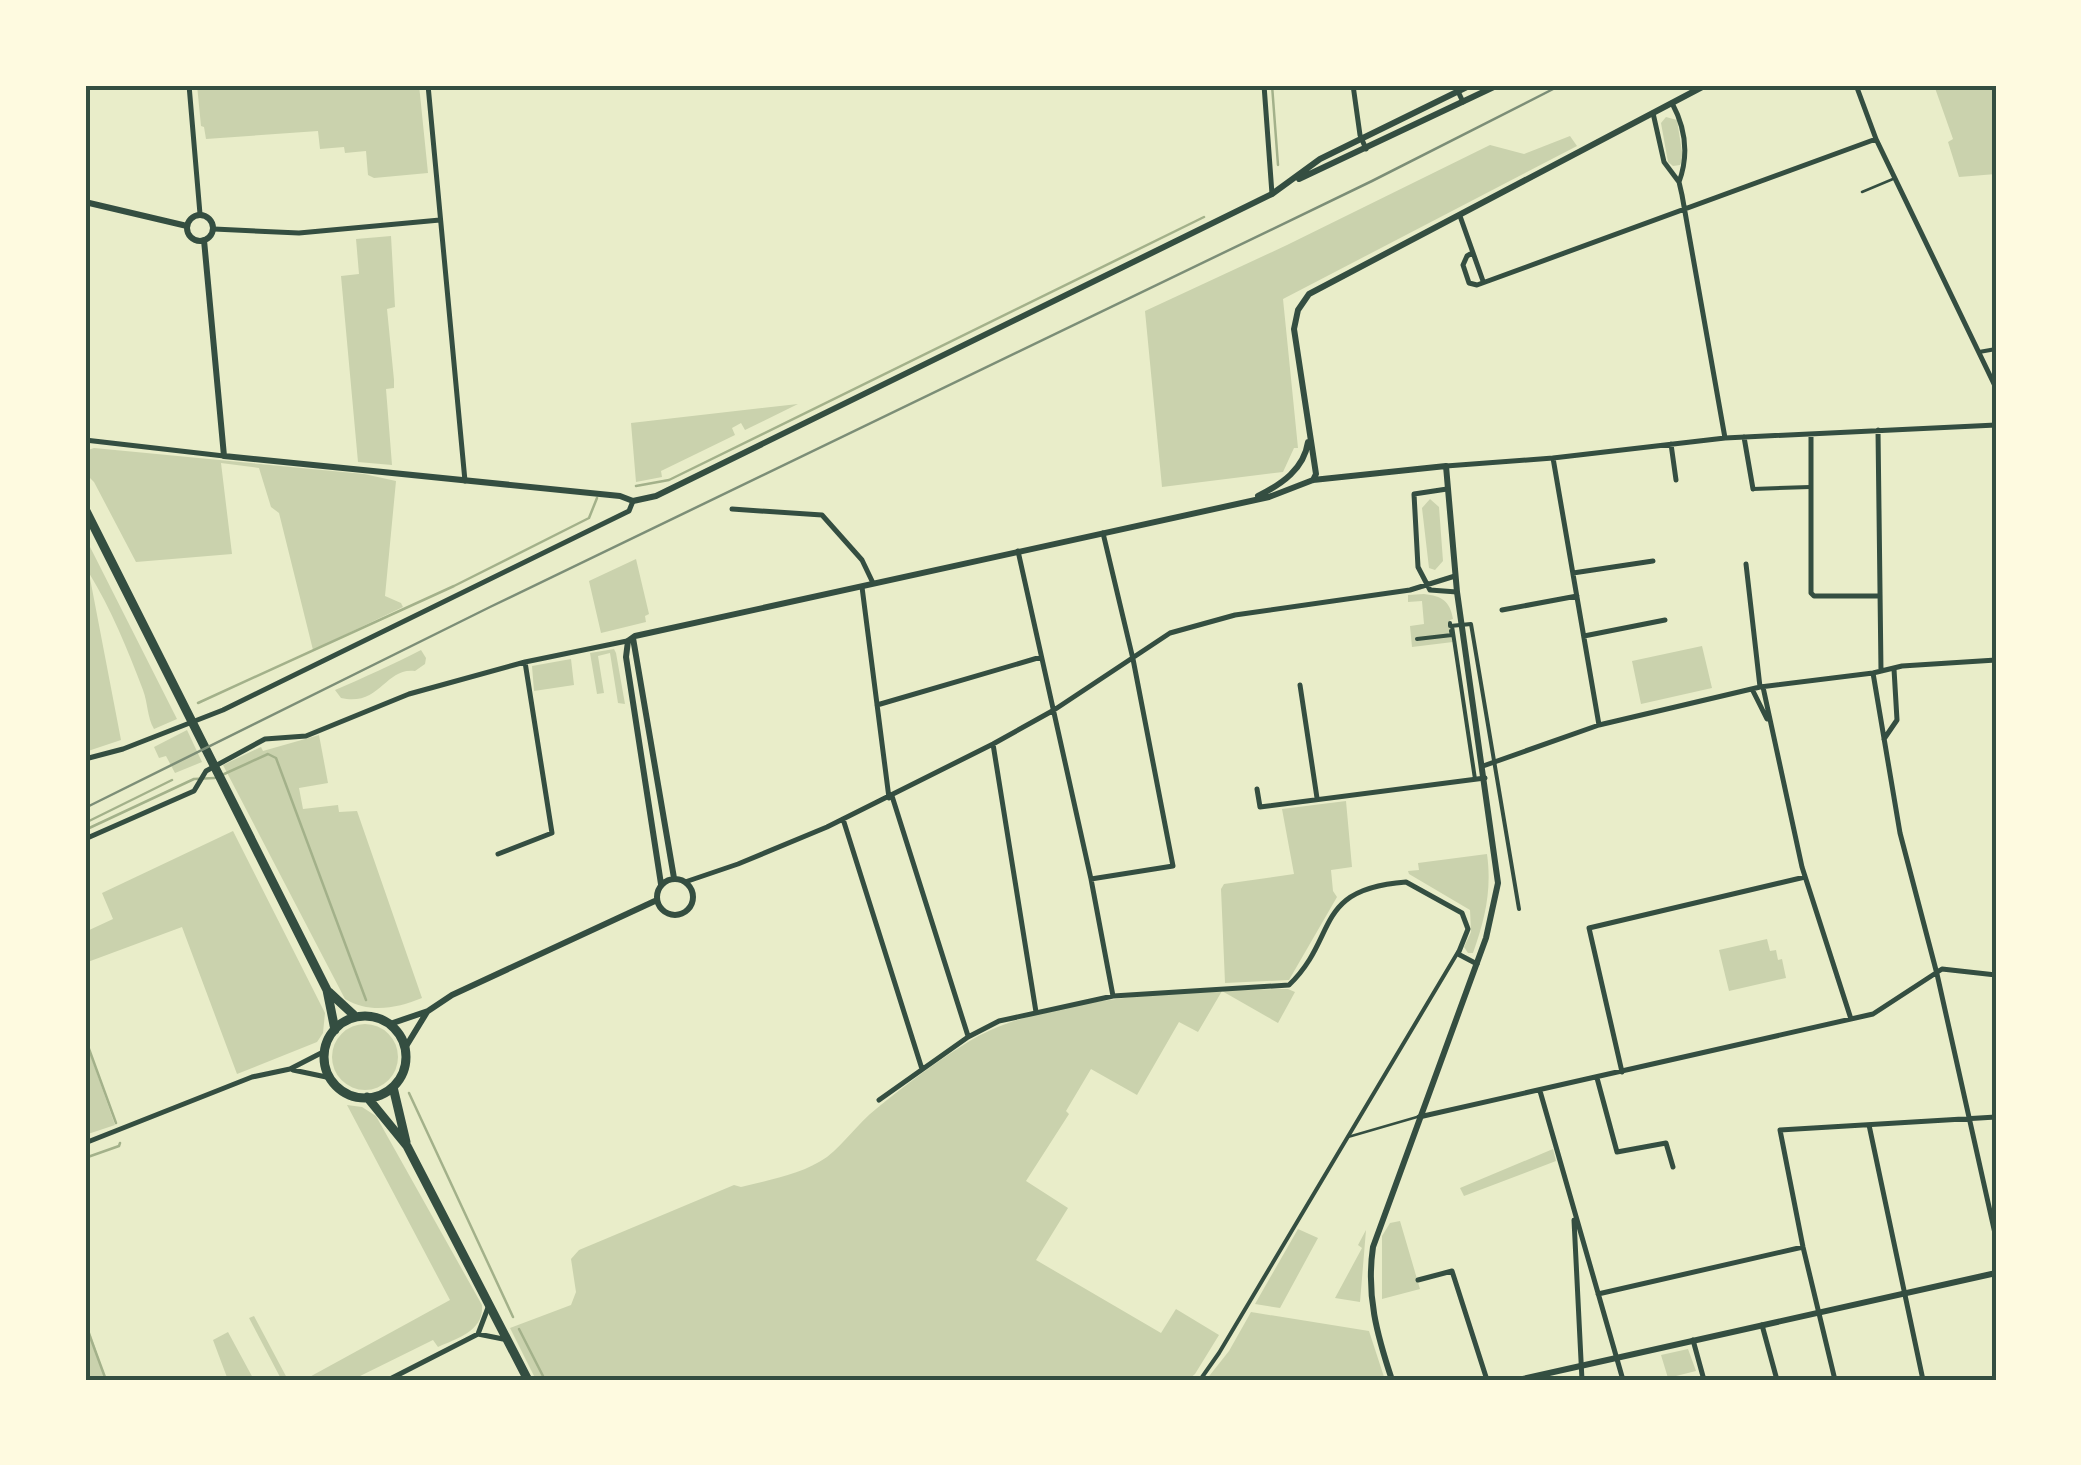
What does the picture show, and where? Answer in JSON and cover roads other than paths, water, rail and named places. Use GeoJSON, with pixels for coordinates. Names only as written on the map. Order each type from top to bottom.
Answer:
{"type":"FeatureCollection","features":[{"type":"Feature","properties":{"kind":"main road"},"geometry":{"type":"LineString","coordinates":[[85,509],[327,990],[335,1030]]}},
{"type":"Feature","properties":{"kind":"main road"},"geometry":{"type":"LineString","coordinates":[[327,990],[356,1017]]}},
{"type":"Feature","properties":{"kind":"main road"},"geometry":{"type":"LineString","coordinates":[[370,1016],[390,1024],[405,1048],[404,1069],[392,1087],[367,1097],[346,1093],[330,1078],[325,1051],[335,1030],[356,1017],[370,1016]]}},
{"type":"Feature","properties":{"kind":"main road"},"geometry":{"type":"LineString","coordinates":[[392,1087],[407,1146]]}},
{"type":"Feature","properties":{"kind":"main road"},"geometry":{"type":"LineString","coordinates":[[367,1097],[407,1146],[528,1380]]}},
{"type":"Feature","properties":{"kind":"street"},"geometry":{"type":"LineString","coordinates":[[189,85],[200,214]]}},
{"type":"Feature","properties":{"kind":"street"},"geometry":{"type":"LineString","coordinates":[[428,85],[465,481]]}},
{"type":"Feature","properties":{"kind":"street"},"geometry":{"type":"LineString","coordinates":[[1264,85],[1272,194]]}},
{"type":"Feature","properties":{"kind":"street"},"geometry":{"type":"LineString","coordinates":[[1353,85],[1366,150]]}},
{"type":"Feature","properties":{"kind":"street"},"geometry":{"type":"LineString","coordinates":[[85,440],[620,496],[633,501],[674,488],[1272,194],[1320,158],[1456,88],[1472,85]]}},
{"type":"Feature","properties":{"kind":"street"},"geometry":{"type":"LineString","coordinates":[[1288,184],[1498,85]]}},
{"type":"Feature","properties":{"kind":"street"},"geometry":{"type":"LineString","coordinates":[[1314,474],[1294,329],[1302,302],[1319,288],[1706,85]]}},
{"type":"Feature","properties":{"kind":"street"},"geometry":{"type":"LineString","coordinates":[[1856,85],[1876,139],[1996,388]]}},
{"type":"Feature","properties":{"kind":"street"},"geometry":{"type":"LineString","coordinates":[[1456,88],[1463,102]]}},
{"type":"Feature","properties":{"kind":"street"},"geometry":{"type":"LineString","coordinates":[[1672,103],[1680,118],[1687,158],[1679,182]]}},
{"type":"Feature","properties":{"kind":"street"},"geometry":{"type":"LineString","coordinates":[[1653,113],[1664,162],[1679,182],[1686,210],[1725,438]]}},
{"type":"Feature","properties":{"kind":"street"},"geometry":{"type":"LineString","coordinates":[[1472,253],[1463,265],[1469,282],[1477,285],[1876,139]]}},
{"type":"Feature","properties":{"kind":"street"},"geometry":{"type":"LineString","coordinates":[[85,202],[187,226]]}},
{"type":"Feature","properties":{"kind":"street"},"geometry":{"type":"LineString","coordinates":[[204,240],[192,238],[187,226],[190,218],[200,214],[211,219],[214,228]]}},
{"type":"Feature","properties":{"kind":"street"},"geometry":{"type":"LineString","coordinates":[[1460,216],[1482,281]]}},
{"type":"Feature","properties":{"kind":"street"},"geometry":{"type":"LineString","coordinates":[[214,228],[299,233],[440,220]]}},
{"type":"Feature","properties":{"kind":"street"},"geometry":{"type":"LineString","coordinates":[[214,228],[204,240],[224,456]]}},
{"type":"Feature","properties":{"kind":"street"},"geometry":{"type":"LineString","coordinates":[[1979,352],[1996,350]]}},
{"type":"Feature","properties":{"kind":"street"},"geometry":{"type":"LineString","coordinates":[[1298,467],[1328,478],[1725,438],[1996,425]]}},
{"type":"Feature","properties":{"kind":"street"},"geometry":{"type":"LineString","coordinates":[[1878,430],[1877,672],[1884,738],[1900,834],[1937,974],[1996,1238]]}},
{"type":"Feature","properties":{"kind":"street"},"geometry":{"type":"LineString","coordinates":[[1810,434],[1811,593],[1880,596]]}},
{"type":"Feature","properties":{"kind":"street"},"geometry":{"type":"LineString","coordinates":[[1302,484],[1295,476],[1309,436]]}},
{"type":"Feature","properties":{"kind":"street"},"geometry":{"type":"LineString","coordinates":[[1744,437],[1753,489],[1810,487]]}},
{"type":"Feature","properties":{"kind":"street"},"geometry":{"type":"LineString","coordinates":[[1671,444],[1676,480]]}},
{"type":"Feature","properties":{"kind":"street"},"geometry":{"type":"LineString","coordinates":[[1553,458],[1599,725]]}},
{"type":"Feature","properties":{"kind":"street"},"geometry":{"type":"LineString","coordinates":[[1417,639],[1452,635],[1454,625],[1457,592],[1446,466]]}},
{"type":"Feature","properties":{"kind":"street"},"geometry":{"type":"LineString","coordinates":[[1249,501],[1281,483],[1298,467]]}},
{"type":"Feature","properties":{"kind":"street"},"geometry":{"type":"LineString","coordinates":[[85,839],[194,791],[203,778],[264,739],[306,736],[409,694],[525,662],[1249,501],[1288,491],[1314,474]]}},
{"type":"Feature","properties":{"kind":"street"},"geometry":{"type":"LineString","coordinates":[[1448,489],[1414,494],[1418,567],[1425,585],[1440,593],[1457,592]]}},
{"type":"Feature","properties":{"kind":"street"},"geometry":{"type":"LineString","coordinates":[[85,758],[123,749],[223,710],[628,512],[633,501]]}},
{"type":"Feature","properties":{"kind":"street"},"geometry":{"type":"LineString","coordinates":[[732,509],[822,515],[862,560],[873,583]]}},
{"type":"Feature","properties":{"kind":"street"},"geometry":{"type":"LineString","coordinates":[[1091,879],[1174,866],[1133,659],[1103,533]]}},
{"type":"Feature","properties":{"kind":"street"},"geometry":{"type":"LineString","coordinates":[[1018,551],[1113,996]]}},
{"type":"Feature","properties":{"kind":"street"},"geometry":{"type":"LineString","coordinates":[[1572,573],[1653,562]]}},
{"type":"Feature","properties":{"kind":"street"},"geometry":{"type":"LineString","coordinates":[[1746,564],[1769,722],[1805,877],[1850,1019]]}},
{"type":"Feature","properties":{"kind":"street"},"geometry":{"type":"LineString","coordinates":[[661,884],[674,878],[685,882],[738,864],[890,797],[1054,710],[1170,633],[1232,616],[1410,590],[1455,576]]}},
{"type":"Feature","properties":{"kind":"street"},"geometry":{"type":"LineString","coordinates":[[862,586],[890,797],[968,1038]]}},
{"type":"Feature","properties":{"kind":"street"},"geometry":{"type":"LineString","coordinates":[[1502,610],[1576,596]]}},
{"type":"Feature","properties":{"kind":"street"},"geometry":{"type":"LineString","coordinates":[[1584,636],[1665,620]]}},
{"type":"Feature","properties":{"kind":"street"},"geometry":{"type":"LineString","coordinates":[[1454,625],[1471,624],[1519,909]]}},
{"type":"Feature","properties":{"kind":"street"},"geometry":{"type":"LineString","coordinates":[[1454,625],[1478,732],[1483,766],[1480,778]]}},
{"type":"Feature","properties":{"kind":"street"},"geometry":{"type":"LineString","coordinates":[[1392,1380],[1373,1318],[1371,1261],[1378,1228],[1477,964],[1498,884],[1480,778],[1468,734],[1454,625]]}},
{"type":"Feature","properties":{"kind":"street"},"geometry":{"type":"LineString","coordinates":[[630,640],[674,878]]}},
{"type":"Feature","properties":{"kind":"street"},"geometry":{"type":"LineString","coordinates":[[630,640],[626,657],[661,884],[657,900],[664,912],[683,913],[690,907],[693,896],[685,882]]}},
{"type":"Feature","properties":{"kind":"street"},"geometry":{"type":"LineString","coordinates":[[878,705],[1041,657]]}},
{"type":"Feature","properties":{"kind":"street"},"geometry":{"type":"LineString","coordinates":[[1483,766],[1599,725],[1762,687],[1996,660]]}},
{"type":"Feature","properties":{"kind":"street"},"geometry":{"type":"LineString","coordinates":[[498,854],[552,833],[525,662]]}},
{"type":"Feature","properties":{"kind":"street"},"geometry":{"type":"LineString","coordinates":[[1884,738],[1897,720],[1894,669]]}},
{"type":"Feature","properties":{"kind":"street"},"geometry":{"type":"LineString","coordinates":[[1300,685],[1317,798]]}},
{"type":"Feature","properties":{"kind":"street"},"geometry":{"type":"LineString","coordinates":[[1752,690],[1769,722]]}},
{"type":"Feature","properties":{"kind":"street"},"geometry":{"type":"LineString","coordinates":[[1468,734],[1489,731]]}},
{"type":"Feature","properties":{"kind":"street"},"geometry":{"type":"LineString","coordinates":[[993,744],[1036,1012]]}},
{"type":"Feature","properties":{"kind":"street"},"geometry":{"type":"LineString","coordinates":[[644,770],[655,768]]}},
{"type":"Feature","properties":{"kind":"street"},"geometry":{"type":"LineString","coordinates":[[1257,789],[1260,808],[1480,778]]}},
{"type":"Feature","properties":{"kind":"street"},"geometry":{"type":"LineString","coordinates":[[843,819],[922,1070]]}},
{"type":"Feature","properties":{"kind":"street"},"geometry":{"type":"LineString","coordinates":[[1622,1072],[1589,928],[1805,877]]}},
{"type":"Feature","properties":{"kind":"street"},"geometry":{"type":"LineString","coordinates":[[878,1100],[999,1021],[1113,996],[1285,986],[1298,974],[1343,900],[1373,888],[1410,883],[1464,916],[1468,929],[1458,952],[1200,1380]]}},
{"type":"Feature","properties":{"kind":"street"},"geometry":{"type":"LineString","coordinates":[[390,1024],[428,1011],[452,995],[657,900]]}},
{"type":"Feature","properties":{"kind":"street"},"geometry":{"type":"LineString","coordinates":[[1458,952],[1477,964]]}},
{"type":"Feature","properties":{"kind":"street"},"geometry":{"type":"LineString","coordinates":[[1418,1117],[1882,1011],[1942,969],[1996,975]]}},
{"type":"Feature","properties":{"kind":"street"},"geometry":{"type":"LineString","coordinates":[[405,1048],[428,1011]]}},
{"type":"Feature","properties":{"kind":"street"},"geometry":{"type":"LineString","coordinates":[[85,1143],[252,1077],[290,1069],[325,1051]]}},
{"type":"Feature","properties":{"kind":"street"},"geometry":{"type":"LineString","coordinates":[[290,1069],[330,1078]]}},
{"type":"Feature","properties":{"kind":"street"},"geometry":{"type":"LineString","coordinates":[[1596,1078],[1616,1152],[1666,1142],[1673,1167]]}},
{"type":"Feature","properties":{"kind":"street"},"geometry":{"type":"LineString","coordinates":[[1540,1092],[1623,1380]]}},
{"type":"Feature","properties":{"kind":"street"},"geometry":{"type":"LineString","coordinates":[[1836,1380],[1780,1130],[1996,1117]]}},
{"type":"Feature","properties":{"kind":"street"},"geometry":{"type":"LineString","coordinates":[[1870,1125],[1923,1380]]}},
{"type":"Feature","properties":{"kind":"street"},"geometry":{"type":"LineString","coordinates":[[1574,1212],[1582,1380]]}},
{"type":"Feature","properties":{"kind":"street"},"geometry":{"type":"LineString","coordinates":[[1598,1294],[1803,1246]]}},
{"type":"Feature","properties":{"kind":"street"},"geometry":{"type":"LineString","coordinates":[[1418,1280],[1452,1271],[1488,1380]]}},
{"type":"Feature","properties":{"kind":"street"},"geometry":{"type":"LineString","coordinates":[[1518,1380],[1996,1273]]}},
{"type":"Feature","properties":{"kind":"street"},"geometry":{"type":"LineString","coordinates":[[478,1334],[490,1304]]}},
{"type":"Feature","properties":{"kind":"street"},"geometry":{"type":"LineString","coordinates":[[1762,1324],[1777,1380]]}},
{"type":"Feature","properties":{"kind":"street"},"geometry":{"type":"LineString","coordinates":[[388,1380],[478,1334],[509,1341]]}},
{"type":"Feature","properties":{"kind":"street"},"geometry":{"type":"LineString","coordinates":[[1693,1340],[1704,1380]]}},
{"type":"Feature","properties":{"kind":"lane"},"geometry":{"type":"LineString","coordinates":[[1862,192],[1896,178]]}},
{"type":"Feature","properties":{"kind":"lane"},"geometry":{"type":"LineString","coordinates":[[1346,1137],[1418,1117]]}},
{"type":"Feature","properties":{"kind":"waterway"},"geometry":{"type":"LineString","coordinates":[[1272,85],[1278,165]]}},
{"type":"Feature","properties":{"kind":"waterway"},"geometry":{"type":"LineString","coordinates":[[636,486],[669,480],[1204,217]]}},
{"type":"Feature","properties":{"kind":"waterway"},"geometry":{"type":"LineString","coordinates":[[198,703],[454,586],[589,518],[597,498]]}},
{"type":"Feature","properties":{"kind":"waterway"},"geometry":{"type":"LineString","coordinates":[[222,775],[268,754],[276,758],[366,1000]]}},
{"type":"Feature","properties":{"kind":"waterway"},"geometry":{"type":"LineString","coordinates":[[85,830],[194,779],[215,778]]}},
{"type":"Feature","properties":{"kind":"waterway"},"geometry":{"type":"LineString","coordinates":[[85,823],[172,780]]}},
{"type":"Feature","properties":{"kind":"waterway"},"geometry":{"type":"LineString","coordinates":[[85,1038],[116,1123]]}},
{"type":"Feature","properties":{"kind":"waterway"},"geometry":{"type":"LineString","coordinates":[[409,1093],[513,1317]]}},
{"type":"Feature","properties":{"kind":"waterway"},"geometry":{"type":"LineString","coordinates":[[85,1158],[120,1143]]}},
{"type":"Feature","properties":{"kind":"waterway"},"geometry":{"type":"LineString","coordinates":[[85,1323],[106,1380]]}},
{"type":"Feature","properties":{"kind":"waterway"},"geometry":{"type":"LineString","coordinates":[[519,1329],[545,1380]]}},
{"type":"Feature","properties":{"kind":"railway"},"geometry":{"type":"LineString","coordinates":[[85,808],[490,607],[1372,181],[1561,85]]}}]}
